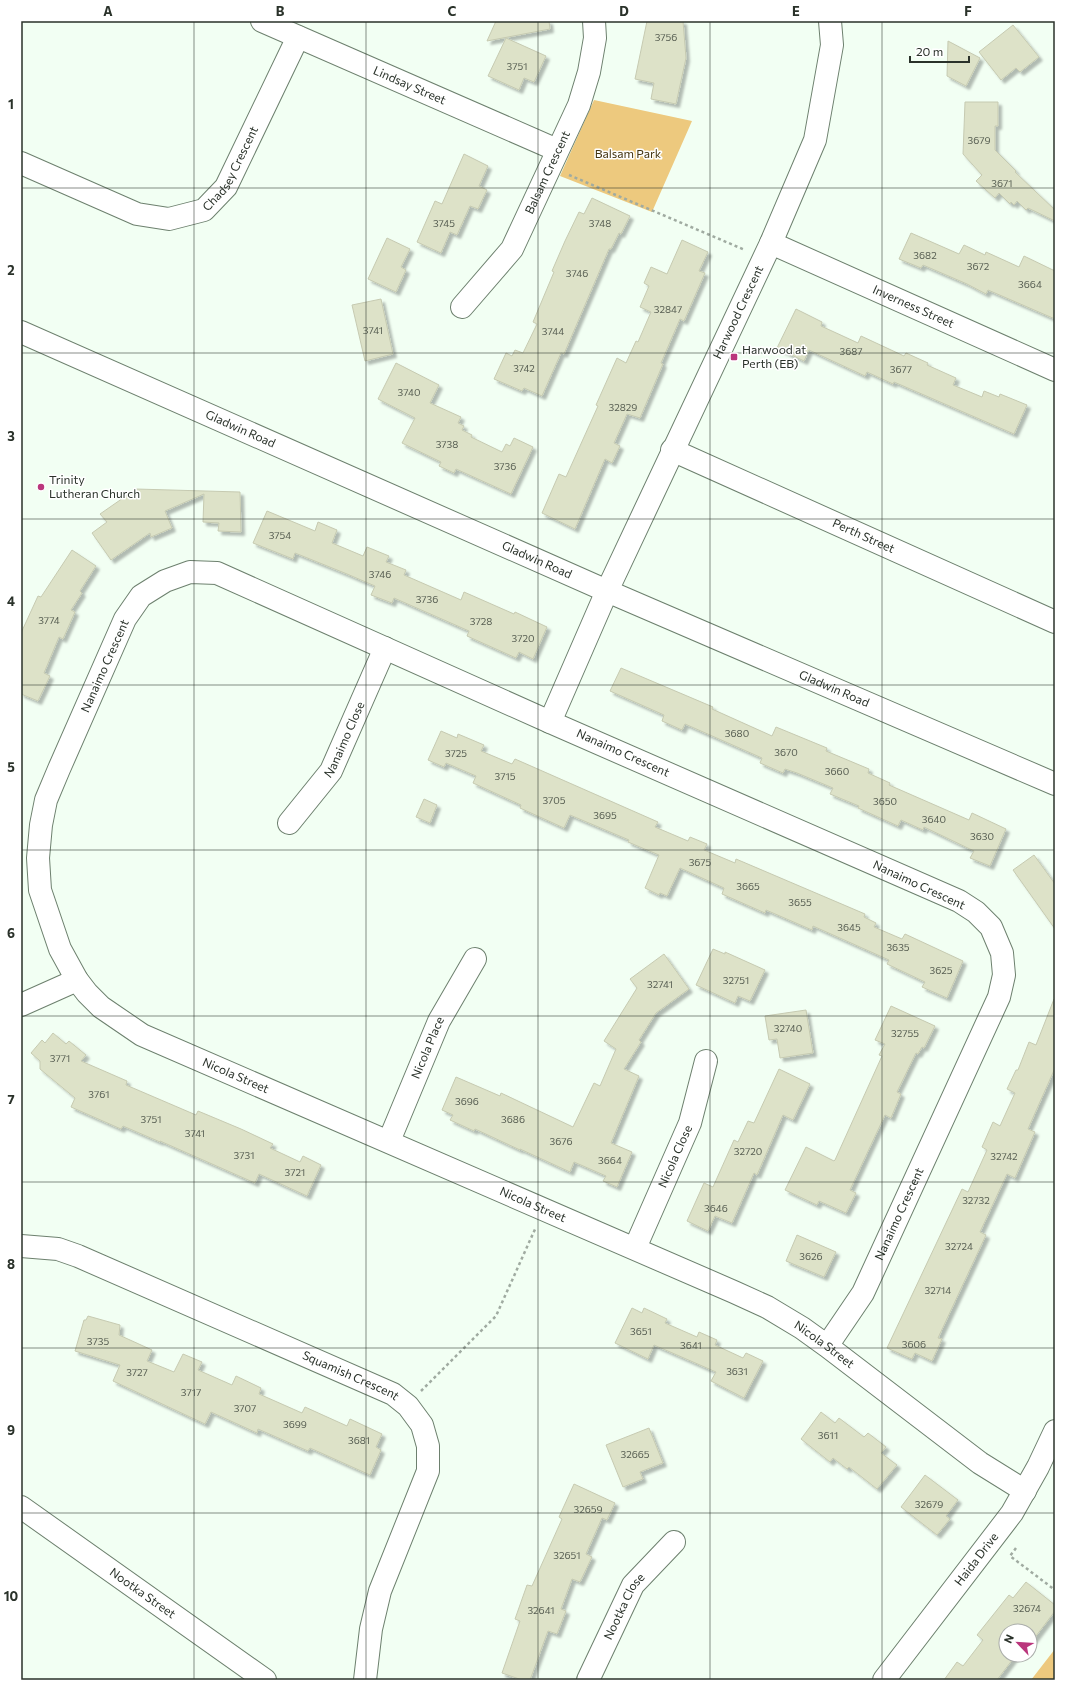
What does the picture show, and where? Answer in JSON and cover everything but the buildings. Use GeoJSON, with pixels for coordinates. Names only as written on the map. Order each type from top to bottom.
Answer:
{"type":"FeatureCollection","features":[{"type":"Feature","properties":{"kind":"street","name":"Lindsay Street"},"geometry":{"type":"LineString","coordinates":[[262,21],[554,158]]}},
{"type":"Feature","properties":{"kind":"street","name":"Balsam Crescent"},"geometry":{"type":"LineString","coordinates":[[462,307],[512,249],[579,105],[589,72],[595,38],[594,21]]}},
{"type":"Feature","properties":{"kind":"street","name":"Harwood Crescent"},"geometry":{"type":"LineString","coordinates":[[607,591],[672,450],[767,251],[815,140],[832,45],[830,21]]}},
{"type":"Feature","properties":{"kind":"street","name":"Chadsey Crescent"},"geometry":{"type":"LineString","coordinates":[[21,163],[137,214],[169,219],[204,210],[226,187],[298,37]]}},
{"type":"Feature","properties":{"kind":"street","name":"Inverness Street"},"geometry":{"type":"LineString","coordinates":[[767,251],[1055,370]]}},
{"type":"Feature","properties":{"kind":"street","name":"Gladwin Road"},"geometry":{"type":"LineString","coordinates":[[21,332],[607,591],[1055,784]]}},
{"type":"Feature","properties":{"kind":"street","name":"Perth Street"},"geometry":{"type":"LineString","coordinates":[[672,450],[1055,622]]}},
{"type":"Feature","properties":{"kind":"street","name":"Nanaimo Crescent"},"geometry":{"type":"LineString","coordinates":[[77,980],[60,949],[40,890],[38,858],[41,825],[46,800],[125,619],[141,596],[165,581],[190,572],[217,572],[550,722],[959,901],[976,912],[991,927],[1002,953],[1004,975],[999,997],[863,1293],[827,1346]]}},
{"type":"Feature","properties":{"kind":"street"},"geometry":{"type":"LineString","coordinates":[[550,722],[607,591]]}},
{"type":"Feature","properties":{"kind":"street","name":"Nanaimo Close"},"geometry":{"type":"LineString","coordinates":[[289,823],[331,770],[385,648]]}},
{"type":"Feature","properties":{"kind":"street","name":"Nicola Place"},"geometry":{"type":"LineString","coordinates":[[388,1141],[439,1021],[476,959]]}},
{"type":"Feature","properties":{"kind":"street"},"geometry":{"type":"LineString","coordinates":[[21,1005],[77,980]]}},
{"type":"Feature","properties":{"kind":"street","name":"Nicola Street"},"geometry":{"type":"LineString","coordinates":[[77,980],[101,1007],[142,1035],[635,1248],[767,1307],[802,1328],[827,1346],[980,1463],[1025,1491]]}},
{"type":"Feature","properties":{"kind":"street","name":"Nicola Close"},"geometry":{"type":"LineString","coordinates":[[635,1248],[690,1124],[706,1061]]}},
{"type":"Feature","properties":{"kind":"street","name":"Squamish Crescent"},"geometry":{"type":"LineString","coordinates":[[21,1246],[58,1249],[78,1256],[393,1394],[408,1406],[422,1425],[428,1446],[428,1472],[380,1591],[371,1629],[365,1680]]}},
{"type":"Feature","properties":{"kind":"street","name":"Haida Drive"},"geometry":{"type":"LineString","coordinates":[[884,1680],[997,1534],[1038,1468],[1055,1431]]}},
{"type":"Feature","properties":{"kind":"street","name":"Nootka Street"},"geometry":{"type":"LineString","coordinates":[[21,1507],[264,1680]]}},
{"type":"Feature","properties":{"kind":"street","name":"Nootka Close"},"geometry":{"type":"LineString","coordinates":[[588,1680],[633,1585],[674,1542]]}},
{"type":"Feature","properties":{"kind":"path"},"geometry":{"type":"LineString","coordinates":[[554,158],[767,251]]}},
{"type":"Feature","properties":{"kind":"path"},"geometry":{"type":"LineString","coordinates":[[408,1406],[423,1388],[496,1316],[544,1209]]}},
{"type":"Feature","properties":{"kind":"path"},"geometry":{"type":"LineString","coordinates":[[1016,1548],[1010,1556],[1055,1590]]}},
{"type":"Feature","properties":{"kind":"green space","name":"Balsam Park"},"geometry":{"type":"Polygon","coordinates":[[[594,100],[692,121],[652,212],[560,176],[594,100]]]}},
{"type":"Feature","properties":{"kind":"green space"},"geometry":{"type":"Polygon","coordinates":[[[1055,1649],[1055,1680],[1031,1680],[1055,1649]]]}},
{"type":"Feature","properties":{"kind":"place","name":"Harwood at Perth (EB)"},"geometry":{"type":"Point","coordinates":[734,357]}},
{"type":"Feature","properties":{"kind":"place","name":"Trinity Lutheran Church"},"geometry":{"type":"Point","coordinates":[41,487]}}]}
